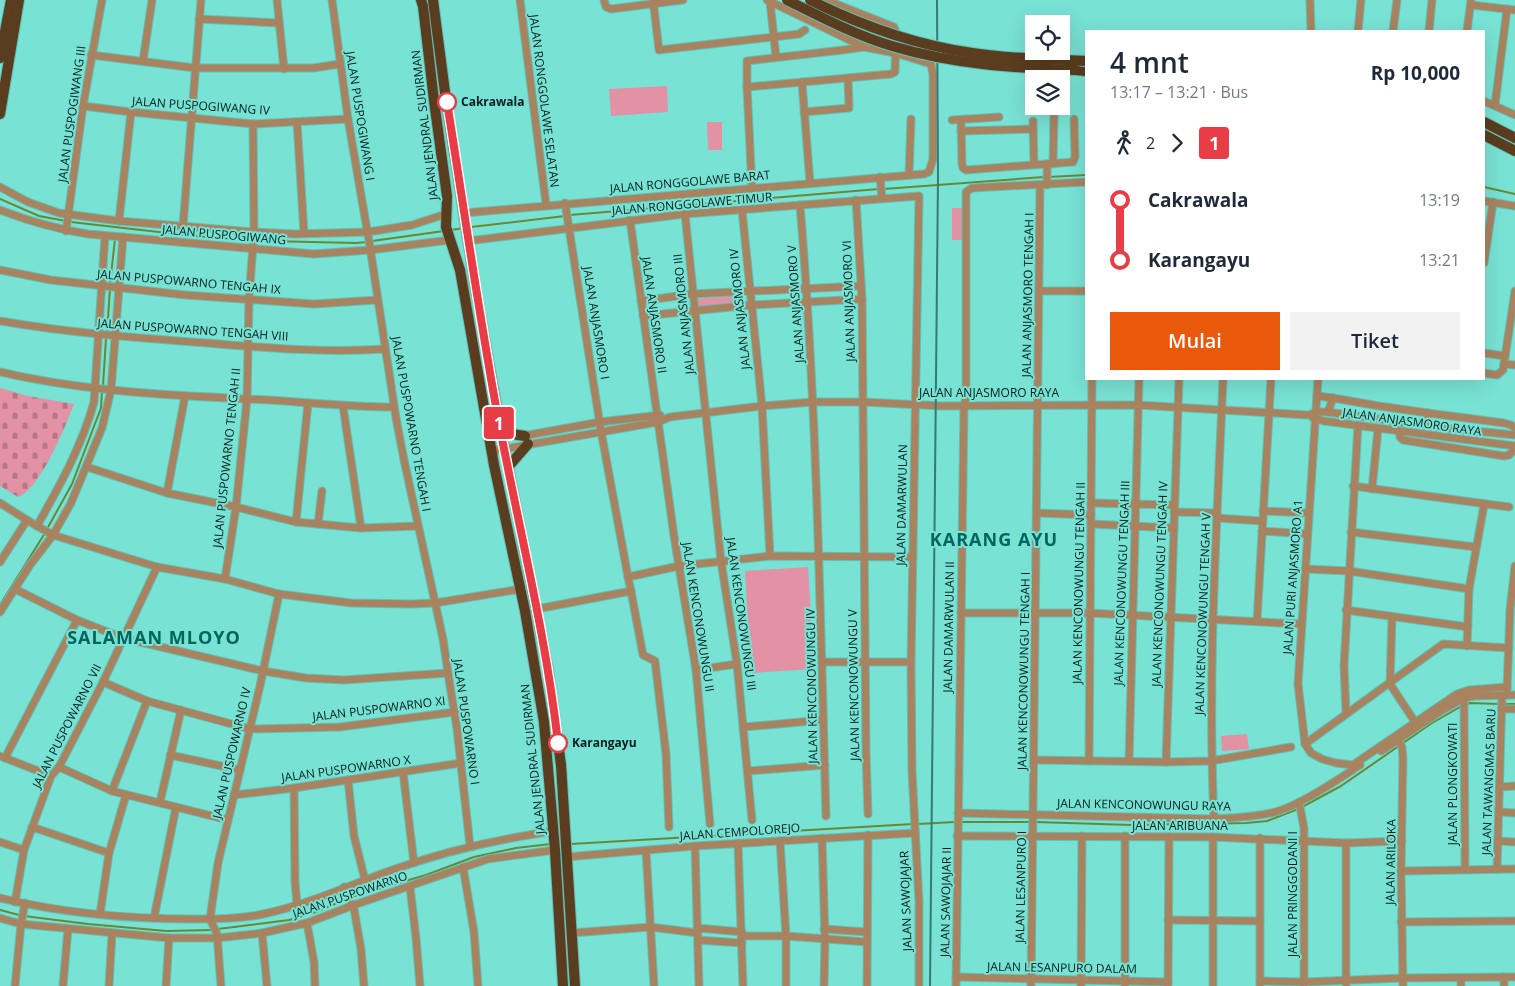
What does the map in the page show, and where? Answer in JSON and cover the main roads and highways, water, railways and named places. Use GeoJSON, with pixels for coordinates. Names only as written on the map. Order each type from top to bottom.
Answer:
{"type":"FeatureCollection","features":[{"type":"Feature","properties":{"kind":"highway"},"geometry":{"type":"LineString","coordinates":[[0,58],[11,0]]}},
{"type":"Feature","properties":{"kind":"highway"},"geometry":{"type":"LineString","coordinates":[[0,114],[19,0]]}},
{"type":"Feature","properties":{"kind":"highway","name":"JALAN JENDRAL SUDIRMAN"},"geometry":{"type":"LineString","coordinates":[[433,0],[467,237],[508,467],[548,669],[556,727],[566,837],[575,986]]}},
{"type":"Feature","properties":{"kind":"highway"},"geometry":{"type":"LineString","coordinates":[[787,0],[850,30],[900,48],[982,64],[1081,71]]}},
{"type":"Feature","properties":{"kind":"highway"},"geometry":{"type":"LineString","coordinates":[[810,0],[858,22],[930,46],[974,54],[1085,61]]}},
{"type":"Feature","properties":{"kind":"highway","name":"JALAN JENDRAL SUDIRMAN"},"geometry":{"type":"LineString","coordinates":[[422,2],[448,196],[446,216],[449,238],[460,270],[491,446],[521,589],[544,722],[554,833],[563,986]]}},
{"type":"Feature","properties":{"kind":"highway"},"geometry":{"type":"LineString","coordinates":[[1485,123],[1515,138]]}},
{"type":"Feature","properties":{"kind":"highway"},"geometry":{"type":"LineString","coordinates":[[1485,136],[1515,151]]}},
{"type":"Feature","properties":{"kind":"highway"},"geometry":{"type":"LineString","coordinates":[[501,429],[527,440],[508,467]]}},
{"type":"Feature","properties":{"kind":"waterway"},"geometry":{"type":"LineString","coordinates":[[1049,177],[1085,175]]}},
{"type":"Feature","properties":{"kind":"waterway"},"geometry":{"type":"LineString","coordinates":[[884,189],[1044,177]]}},
{"type":"Feature","properties":{"kind":"waterway"},"geometry":{"type":"LineString","coordinates":[[1485,187],[1515,194]]}},
{"type":"Feature","properties":{"kind":"waterway"},"geometry":{"type":"LineString","coordinates":[[570,215],[879,189]]}},
{"type":"Feature","properties":{"kind":"waterway"},"geometry":{"type":"LineString","coordinates":[[0,199],[39,216],[66,221]]}},
{"type":"Feature","properties":{"kind":"waterway"},"geometry":{"type":"LineString","coordinates":[[471,227],[565,216]]}},
{"type":"Feature","properties":{"kind":"waterway"},"geometry":{"type":"LineString","coordinates":[[71,222],[194,236],[267,241],[367,242]]}},
{"type":"Feature","properties":{"kind":"waterway"},"geometry":{"type":"LineString","coordinates":[[451,230],[464,228]]}},
{"type":"Feature","properties":{"kind":"waterway"},"geometry":{"type":"LineString","coordinates":[[372,241],[444,231]]}},
{"type":"Feature","properties":{"kind":"waterway"},"geometry":{"type":"LineString","coordinates":[[110,284],[115,239]]}},
{"type":"Feature","properties":{"kind":"waterway"},"geometry":{"type":"LineString","coordinates":[[107,333],[110,288]]}},
{"type":"Feature","properties":{"kind":"waterway"},"geometry":{"type":"LineString","coordinates":[[103,386],[106,338]]}},
{"type":"Feature","properties":{"kind":"waterway"},"geometry":{"type":"LineString","coordinates":[[47,529],[72,484],[101,408],[102,390]]}},
{"type":"Feature","properties":{"kind":"waterway"},"geometry":{"type":"LineString","coordinates":[[0,605],[45,533]]}},
{"type":"Feature","properties":{"kind":"waterway"},"geometry":{"type":"LineString","coordinates":[[1302,807],[1341,786],[1432,723],[1460,707],[1470,703],[1500,704]]}},
{"type":"Feature","properties":{"kind":"waterway"},"geometry":{"type":"LineString","coordinates":[[1505,704],[1515,704]]}},
{"type":"Feature","properties":{"kind":"waterway"},"geometry":{"type":"LineString","coordinates":[[1035,822],[1132,825],[1246,823],[1267,821],[1298,809]]}},
{"type":"Feature","properties":{"kind":"waterway"},"geometry":{"type":"LineString","coordinates":[[918,824],[955,822]]}},
{"type":"Feature","properties":{"kind":"waterway"},"geometry":{"type":"LineString","coordinates":[[960,822],[1030,822]]}},
{"type":"Feature","properties":{"kind":"waterway"},"geometry":{"type":"LineString","coordinates":[[571,844],[913,824]]}},
{"type":"Feature","properties":{"kind":"waterway"},"geometry":{"type":"LineString","coordinates":[[351,897],[426,875],[474,857],[516,848],[551,844]]}},
{"type":"Feature","properties":{"kind":"waterway"},"geometry":{"type":"LineString","coordinates":[[218,929],[289,920],[316,912],[346,899]]}},
{"type":"Feature","properties":{"kind":"waterway"},"geometry":{"type":"LineString","coordinates":[[0,910],[19,915]]}},
{"type":"Feature","properties":{"kind":"waterway"},"geometry":{"type":"LineString","coordinates":[[24,916],[166,931],[213,930]]}},
{"type":"Feature","properties":{"kind":"railway"},"geometry":{"type":"LineString","coordinates":[[930,986],[938,177],[937,0]]}},
{"type":"Feature","properties":{"kind":"place","name":"Cakrawala"},"geometry":{"type":"Point","coordinates":[447,102]}},
{"type":"Feature","properties":{"kind":"place","name":"Karangayu"},"geometry":{"type":"Point","coordinates":[558,743]}},
{"type":"Feature","properties":{"kind":"district","name":"KARANG AYU"},"geometry":{"type":"Point","coordinates":[994,540]}},
{"type":"Feature","properties":{"kind":"district","name":"SALAMAN MLOYO"},"geometry":{"type":"Point","coordinates":[154,638]}}]}
